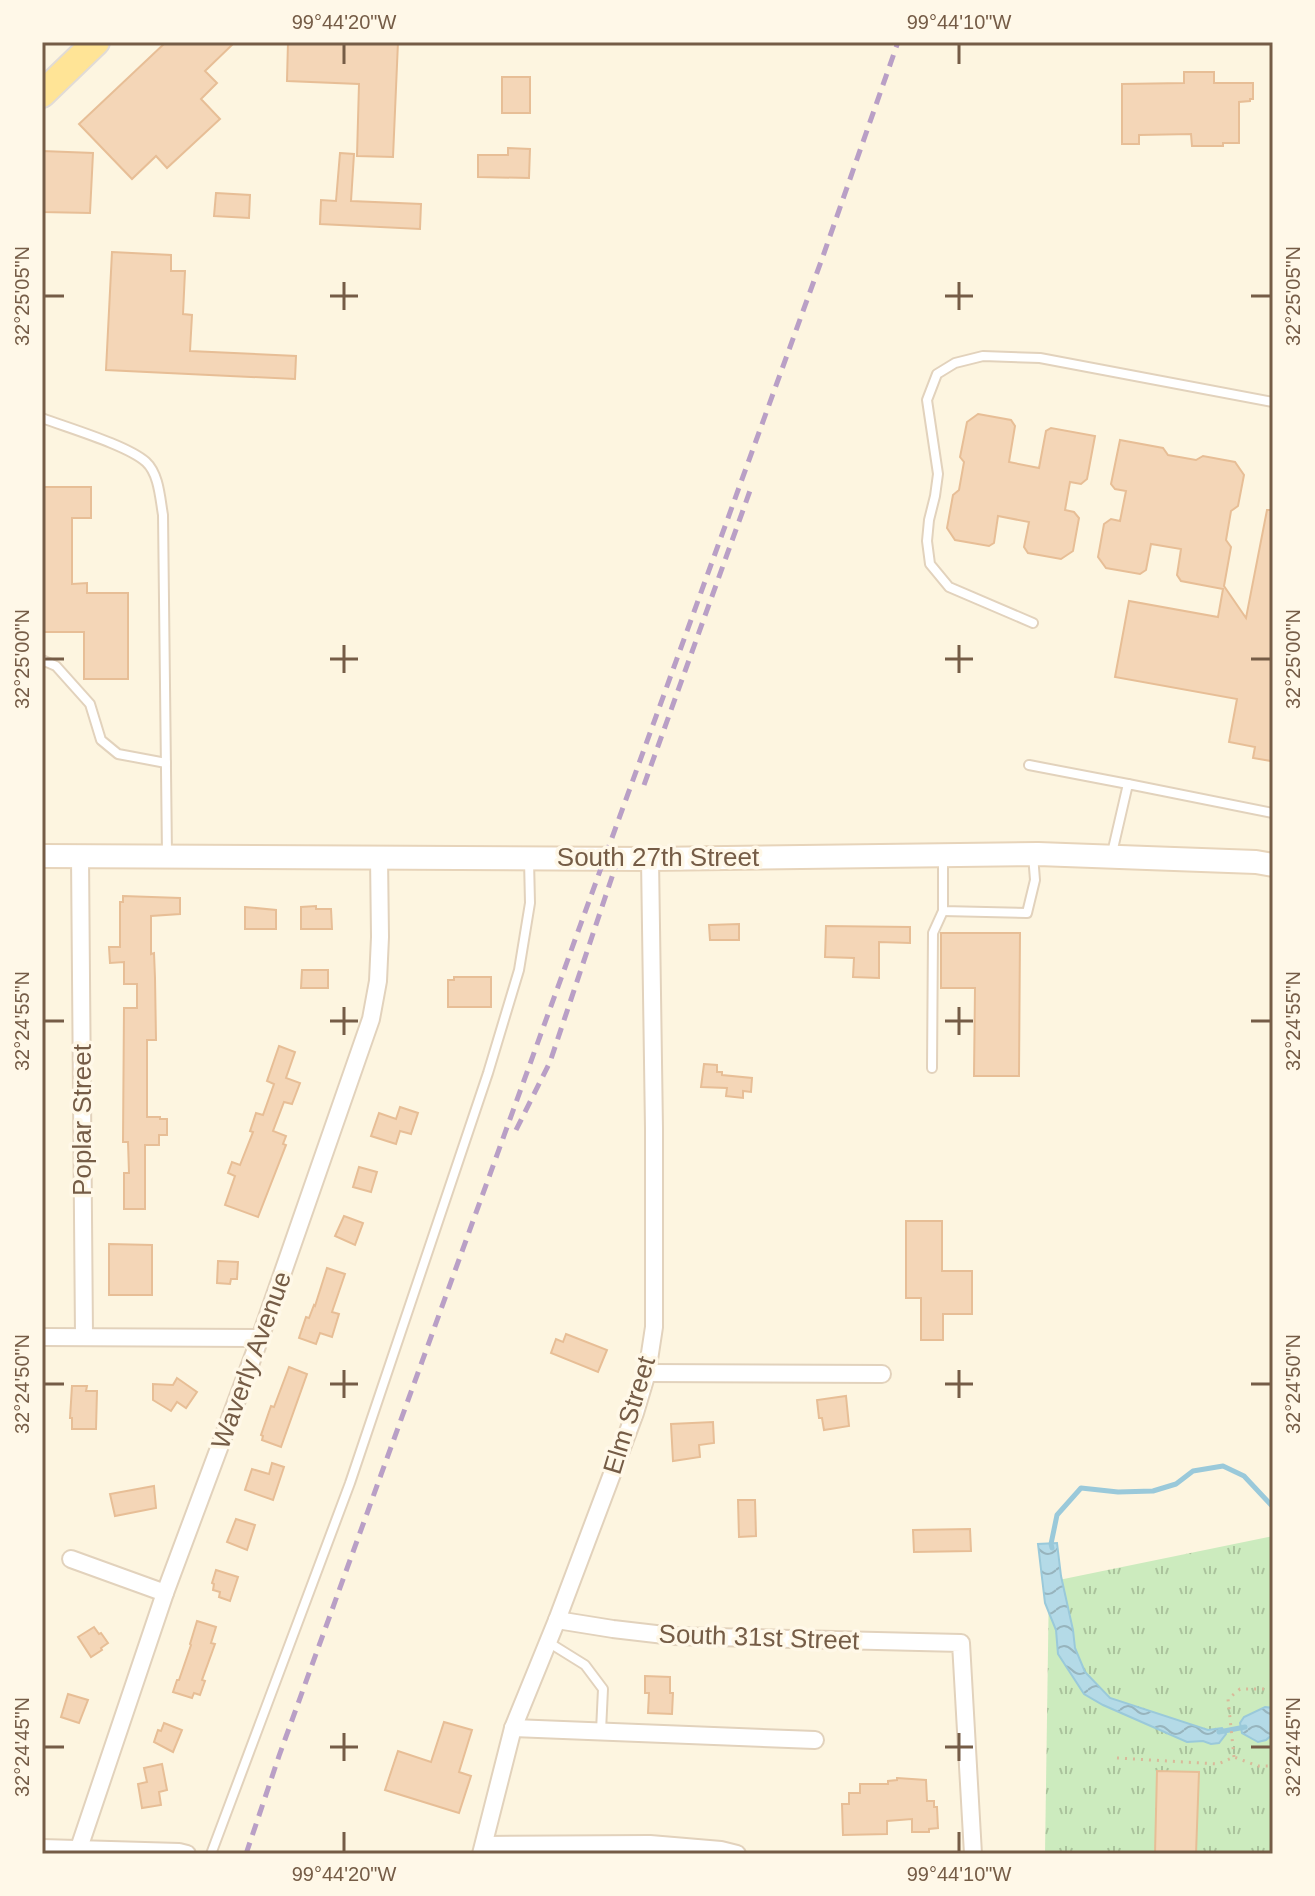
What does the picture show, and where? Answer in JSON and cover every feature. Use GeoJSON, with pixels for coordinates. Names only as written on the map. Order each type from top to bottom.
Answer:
{"type":"FeatureCollection","features":[{"type":"Feature","properties":{"kind":"main road"},"geometry":{"type":"LineString","coordinates":[[42,94],[96,42]]}},
{"type":"Feature","properties":{"kind":"main road","name":"South 27th Street"},"geometry":{"type":"LineString","coordinates":[[42,856],[650,859],[1033,854],[1273,865]]}},
{"type":"Feature","properties":{"kind":"street","name":"Poplar Street"},"geometry":{"type":"LineString","coordinates":[[80,856],[84,1336]]}},
{"type":"Feature","properties":{"kind":"street","name":"Waverly Avenue"},"geometry":{"type":"LineString","coordinates":[[78,1851],[165,1593],[260,1338],[371,1019],[379,966],[379,857]]}},
{"type":"Feature","properties":{"kind":"street","name":"Elm Street"},"geometry":{"type":"LineString","coordinates":[[482,1849],[513,1728],[557,1620],[635,1413],[647,1373],[654,1327],[650,859]]}},
{"type":"Feature","properties":{"kind":"street"},"geometry":{"type":"LineString","coordinates":[[42,1337],[260,1338]]}},
{"type":"Feature","properties":{"kind":"street"},"geometry":{"type":"LineString","coordinates":[[647,1373],[882,1374]]}},
{"type":"Feature","properties":{"kind":"street"},"geometry":{"type":"LineString","coordinates":[[71,1559],[165,1593]]}},
{"type":"Feature","properties":{"kind":"street","name":"South 31st Street"},"geometry":{"type":"LineString","coordinates":[[557,1620],[673,1636],[961,1643],[973,1854]]}},
{"type":"Feature","properties":{"kind":"street"},"geometry":{"type":"LineString","coordinates":[[513,1728],[815,1740]]}},
{"type":"Feature","properties":{"kind":"street"},"geometry":{"type":"LineString","coordinates":[[482,1849],[650,1844],[737,1854]]}},
{"type":"Feature","properties":{"kind":"street"},"geometry":{"type":"LineString","coordinates":[[42,1848],[187,1854]]}},
{"type":"Feature","properties":{"kind":"lane"},"geometry":{"type":"LineString","coordinates":[[1033,623],[949,587],[930,564],[927,541],[938,474],[927,400],[937,374],[955,363],[983,356],[1040,358],[1273,402]]}},
{"type":"Feature","properties":{"kind":"lane"},"geometry":{"type":"LineString","coordinates":[[42,418],[124,449],[147,463],[157,483],[163,515],[167,856]]}},
{"type":"Feature","properties":{"kind":"lane"},"geometry":{"type":"LineString","coordinates":[[42,660],[56,666],[90,704],[101,740],[118,754],[166,763]]}},
{"type":"Feature","properties":{"kind":"lane"},"geometry":{"type":"LineString","coordinates":[[1029,765],[1273,813]]}},
{"type":"Feature","properties":{"kind":"lane"},"geometry":{"type":"LineString","coordinates":[[1111,857],[1128,784]]}},
{"type":"Feature","properties":{"kind":"lane"},"geometry":{"type":"LineString","coordinates":[[943,911],[1027,913],[1035,880],[1033,854]]}},
{"type":"Feature","properties":{"kind":"lane"},"geometry":{"type":"LineString","coordinates":[[932,1068],[933,933],[943,911],[943,855]]}},
{"type":"Feature","properties":{"kind":"lane"},"geometry":{"type":"LineString","coordinates":[[211,1854],[350,1483],[488,1073],[519,970],[530,903],[529,857]]}},
{"type":"Feature","properties":{"kind":"lane"},"geometry":{"type":"LineString","coordinates":[[548,1642],[585,1665],[603,1689],[601,1732]]}},
{"type":"Feature","properties":{"kind":"path"},"geometry":{"type":"LineString","coordinates":[[1234,1757],[1228,1699],[1240,1689],[1273,1689]]}},
{"type":"Feature","properties":{"kind":"path"},"geometry":{"type":"LineString","coordinates":[[1117,1758],[1218,1764],[1234,1757],[1258,1766],[1273,1766]]}},
{"type":"Feature","properties":{"kind":"green space"},"geometry":{"type":"Polygon","coordinates":[[[1273,1536],[1273,1854],[1045,1854],[1049,1582],[1273,1536]]]}},
{"type":"Feature","properties":{"kind":"water"},"geometry":{"type":"Polygon","coordinates":[[[1057,1543],[1075,1648],[1085,1672],[1110,1698],[1208,1730],[1222,1728],[1226,1734],[1219,1743],[1187,1742],[1084,1694],[1058,1654],[1056,1630],[1045,1603],[1038,1544],[1057,1543]]]}},
{"type":"Feature","properties":{"kind":"water"},"geometry":{"type":"Polygon","coordinates":[[[1265,1707],[1273,1708],[1273,1734],[1258,1742],[1242,1733],[1240,1723],[1244,1717],[1265,1707]]]}},
{"type":"Feature","properties":{"kind":"building"},"geometry":{"type":"Polygon","coordinates":[[[166,42],[235,42],[205,71],[217,83],[201,99],[220,119],[167,168],[156,156],[132,179],[79,124],[166,42]]]}},
{"type":"Feature","properties":{"kind":"building"},"geometry":{"type":"Polygon","coordinates":[[[288,42],[398,42],[393,157],[357,156],[359,84],[287,81],[288,42]]]}},
{"type":"Feature","properties":{"kind":"building"},"geometry":{"type":"Polygon","coordinates":[[[1184,72],[1214,72],[1214,83],[1253,83],[1253,99],[1239,102],[1239,143],[1192,146],[1191,134],[1139,135],[1139,144],[1122,144],[1122,84],[1184,83],[1184,72]]]}},
{"type":"Feature","properties":{"kind":"building"},"geometry":{"type":"Polygon","coordinates":[[[502,77],[530,77],[530,113],[502,113],[502,77]]]}},
{"type":"Feature","properties":{"kind":"building"},"geometry":{"type":"Polygon","coordinates":[[[508,148],[530,149],[529,178],[478,177],[478,155],[508,155],[508,148]]]}},
{"type":"Feature","properties":{"kind":"building"},"geometry":{"type":"Polygon","coordinates":[[[42,151],[93,153],[90,213],[42,212],[42,151]]]}},
{"type":"Feature","properties":{"kind":"building"},"geometry":{"type":"Polygon","coordinates":[[[340,153],[354,154],[351,201],[421,204],[420,229],[320,224],[321,200],[336,201],[340,153]]]}},
{"type":"Feature","properties":{"kind":"building"},"geometry":{"type":"Polygon","coordinates":[[[216,193],[250,195],[249,218],[214,216],[216,193]]]}},
{"type":"Feature","properties":{"kind":"building"},"geometry":{"type":"Polygon","coordinates":[[[112,252],[171,255],[171,271],[185,271],[183,314],[192,315],[190,351],[296,356],[295,379],[106,370],[112,252]]]}},
{"type":"Feature","properties":{"kind":"building"},"geometry":{"type":"Polygon","coordinates":[[[978,414],[1011,420],[1015,426],[1009,462],[1039,468],[1046,431],[1051,428],[1095,436],[1087,479],[1081,484],[1070,482],[1065,510],[1074,512],[1079,518],[1073,551],[1061,559],[1028,553],[1024,547],[1029,522],[998,516],[994,543],[989,546],[955,540],[947,528],[953,495],[959,490],[964,462],[960,457],[967,422],[978,414]]]}},
{"type":"Feature","properties":{"kind":"building"},"geometry":{"type":"Polygon","coordinates":[[[1120,440],[1163,448],[1168,455],[1196,460],[1203,456],[1235,462],[1244,475],[1238,506],[1231,511],[1226,540],[1231,547],[1224,586],[1246,618],[1267,510],[1273,510],[1271,761],[1253,758],[1255,747],[1229,742],[1237,699],[1115,677],[1129,601],[1218,617],[1223,589],[1181,581],[1177,575],[1181,549],[1151,544],[1146,570],[1140,574],[1106,568],[1098,557],[1104,524],[1111,519],[1120,521],[1126,491],[1115,489],[1111,484],[1120,440]]]}},
{"type":"Feature","properties":{"kind":"building"},"geometry":{"type":"Polygon","coordinates":[[[42,487],[91,487],[91,518],[72,518],[72,584],[87,583],[87,593],[128,593],[128,679],[84,679],[84,632],[42,632],[42,487]]]}},
{"type":"Feature","properties":{"kind":"building"},"geometry":{"type":"Polygon","coordinates":[[[123,896],[180,898],[180,914],[151,916],[156,1040],[147,1040],[147,1117],[167,1119],[167,1135],[159,1135],[159,1145],[145,1145],[145,1209],[124,1209],[124,1173],[129,1173],[128,1142],[123,1142],[124,1008],[137,1008],[137,984],[124,984],[124,962],[110,963],[109,947],[120,947],[120,902],[123,902],[123,896]]]}},
{"type":"Feature","properties":{"kind":"building"},"geometry":{"type":"Polygon","coordinates":[[[316,906],[316,909],[331,909],[332,929],[301,929],[301,907],[316,906]]]}},
{"type":"Feature","properties":{"kind":"building"},"geometry":{"type":"Polygon","coordinates":[[[245,907],[276,910],[276,929],[245,929],[245,907]]]}},
{"type":"Feature","properties":{"kind":"building"},"geometry":{"type":"Polygon","coordinates":[[[739,924],[739,940],[710,940],[709,925],[739,924]]]}},
{"type":"Feature","properties":{"kind":"building"},"geometry":{"type":"Polygon","coordinates":[[[826,926],[910,927],[910,943],[879,942],[879,978],[853,977],[854,958],[825,957],[826,926]]]}},
{"type":"Feature","properties":{"kind":"building"},"geometry":{"type":"Polygon","coordinates":[[[941,933],[1020,933],[1019,1076],[974,1076],[975,988],[941,988],[941,933]]]}},
{"type":"Feature","properties":{"kind":"building"},"geometry":{"type":"Polygon","coordinates":[[[302,970],[328,970],[328,988],[301,988],[302,970]]]}},
{"type":"Feature","properties":{"kind":"building"},"geometry":{"type":"Polygon","coordinates":[[[454,977],[491,977],[491,1007],[448,1007],[448,980],[454,980],[454,977]]]}},
{"type":"Feature","properties":{"kind":"building"},"geometry":{"type":"Polygon","coordinates":[[[279,1046],[295,1052],[286,1078],[300,1083],[292,1104],[284,1102],[273,1131],[286,1136],[283,1144],[286,1145],[258,1217],[225,1205],[235,1176],[228,1173],[232,1162],[240,1165],[253,1132],[250,1131],[256,1113],[263,1115],[274,1084],[267,1081],[279,1046]]]}},
{"type":"Feature","properties":{"kind":"building"},"geometry":{"type":"Polygon","coordinates":[[[704,1064],[717,1065],[717,1072],[722,1072],[722,1075],[752,1078],[751,1092],[743,1091],[743,1098],[726,1096],[727,1088],[701,1087],[704,1064]]]}},
{"type":"Feature","properties":{"kind":"building"},"geometry":{"type":"Polygon","coordinates":[[[400,1107],[418,1113],[411,1134],[400,1131],[396,1144],[371,1136],[379,1113],[396,1119],[400,1107]]]}},
{"type":"Feature","properties":{"kind":"building"},"geometry":{"type":"Polygon","coordinates":[[[359,1167],[377,1172],[371,1192],[353,1187],[359,1167]]]}},
{"type":"Feature","properties":{"kind":"building"},"geometry":{"type":"Polygon","coordinates":[[[344,1216],[363,1223],[355,1245],[335,1236],[344,1216]]]}},
{"type":"Feature","properties":{"kind":"building"},"geometry":{"type":"Polygon","coordinates":[[[906,1221],[942,1221],[942,1271],[972,1271],[972,1314],[943,1314],[943,1340],[921,1340],[921,1298],[906,1298],[906,1221]]]}},
{"type":"Feature","properties":{"kind":"building"},"geometry":{"type":"Polygon","coordinates":[[[109,1244],[152,1245],[152,1295],[109,1295],[109,1244]]]}},
{"type":"Feature","properties":{"kind":"building"},"geometry":{"type":"Polygon","coordinates":[[[218,1261],[238,1262],[237,1279],[231,1279],[230,1284],[217,1283],[218,1261]]]}},
{"type":"Feature","properties":{"kind":"building"},"geometry":{"type":"Polygon","coordinates":[[[327,1268],[345,1274],[332,1312],[339,1314],[332,1337],[320,1333],[316,1344],[299,1338],[306,1317],[309,1318],[315,1306],[327,1268]]]}},
{"type":"Feature","properties":{"kind":"building"},"geometry":{"type":"Polygon","coordinates":[[[566,1334],[607,1350],[598,1372],[551,1353],[556,1339],[563,1342],[566,1334]]]}},
{"type":"Feature","properties":{"kind":"building"},"geometry":{"type":"Polygon","coordinates":[[[289,1367],[307,1374],[281,1447],[262,1440],[261,1435],[289,1367]]]}},
{"type":"Feature","properties":{"kind":"building"},"geometry":{"type":"Polygon","coordinates":[[[177,1378],[197,1392],[186,1408],[177,1402],[171,1411],[153,1400],[153,1384],[173,1385],[177,1378]]]}},
{"type":"Feature","properties":{"kind":"building"},"geometry":{"type":"Polygon","coordinates":[[[72,1386],[87,1386],[86,1391],[97,1391],[96,1429],[72,1429],[72,1386]]]}},
{"type":"Feature","properties":{"kind":"building"},"geometry":{"type":"Polygon","coordinates":[[[846,1396],[849,1426],[824,1430],[817,1400],[846,1396]]]}},
{"type":"Feature","properties":{"kind":"building"},"geometry":{"type":"Polygon","coordinates":[[[713,1422],[714,1443],[699,1445],[700,1457],[673,1461],[671,1424],[713,1422]]]}},
{"type":"Feature","properties":{"kind":"building"},"geometry":{"type":"Polygon","coordinates":[[[272,1463],[284,1467],[273,1500],[245,1490],[252,1469],[269,1474],[272,1463]]]}},
{"type":"Feature","properties":{"kind":"building"},"geometry":{"type":"Polygon","coordinates":[[[154,1486],[156,1508],[115,1516],[110,1494],[154,1486]]]}},
{"type":"Feature","properties":{"kind":"building"},"geometry":{"type":"Polygon","coordinates":[[[738,1500],[755,1500],[756,1536],[739,1537],[738,1500]]]}},
{"type":"Feature","properties":{"kind":"building"},"geometry":{"type":"Polygon","coordinates":[[[236,1519],[255,1525],[247,1550],[227,1542],[236,1519]]]}},
{"type":"Feature","properties":{"kind":"building"},"geometry":{"type":"Polygon","coordinates":[[[970,1529],[971,1551],[914,1552],[913,1530],[970,1529]]]}},
{"type":"Feature","properties":{"kind":"building"},"geometry":{"type":"Polygon","coordinates":[[[216,1570],[238,1577],[230,1601],[219,1597],[220,1592],[213,1590],[216,1570]]]}},
{"type":"Feature","properties":{"kind":"building"},"geometry":{"type":"Polygon","coordinates":[[[197,1621],[216,1627],[211,1643],[215,1644],[200,1695],[194,1693],[192,1698],[173,1692],[197,1621]]]}},
{"type":"Feature","properties":{"kind":"building"},"geometry":{"type":"Polygon","coordinates":[[[94,1627],[108,1643],[91,1657],[78,1637],[94,1627]]]}},
{"type":"Feature","properties":{"kind":"building"},"geometry":{"type":"Polygon","coordinates":[[[645,1676],[670,1677],[672,1714],[648,1713],[649,1693],[645,1693],[645,1676]]]}},
{"type":"Feature","properties":{"kind":"building"},"geometry":{"type":"Polygon","coordinates":[[[68,1694],[88,1700],[79,1723],[61,1717],[68,1694]]]}},
{"type":"Feature","properties":{"kind":"building"},"geometry":{"type":"Polygon","coordinates":[[[444,1722],[472,1730],[459,1772],[471,1776],[459,1813],[385,1790],[398,1751],[431,1762],[444,1722]]]}},
{"type":"Feature","properties":{"kind":"building"},"geometry":{"type":"Polygon","coordinates":[[[164,1723],[182,1730],[173,1752],[154,1742],[164,1723]]]}},
{"type":"Feature","properties":{"kind":"building"},"geometry":{"type":"Polygon","coordinates":[[[162,1764],[167,1790],[159,1792],[161,1805],[142,1808],[138,1784],[147,1782],[144,1768],[162,1764]]]}},
{"type":"Feature","properties":{"kind":"building"},"geometry":{"type":"Polygon","coordinates":[[[1157,1771],[1199,1772],[1196,1854],[1155,1854],[1157,1771]]]}},
{"type":"Feature","properties":{"kind":"building"},"geometry":{"type":"Polygon","coordinates":[[[897,1778],[926,1780],[927,1801],[934,1801],[934,1807],[937,1807],[938,1828],[929,1829],[929,1832],[912,1832],[912,1819],[887,1821],[887,1834],[843,1835],[842,1804],[849,1804],[849,1793],[860,1793],[860,1784],[888,1784],[888,1781],[897,1778]]]}},
{"type":"Feature","properties":{"kind":"waterway"},"geometry":{"type":"LineString","coordinates":[[1052,1548],[1057,1515],[1081,1488],[1118,1492],[1153,1491],[1176,1484],[1193,1471],[1223,1466],[1244,1476],[1273,1507]]}},
{"type":"Feature","properties":{"kind":"waterway"},"geometry":{"type":"LineString","coordinates":[[1219,1732],[1245,1727]]}},
{"type":"Feature","properties":{"kind":"railway"},"geometry":{"type":"LineString","coordinates":[[246,1854],[898,42]]}},
{"type":"Feature","properties":{"kind":"railway"},"geometry":{"type":"LineString","coordinates":[[644,785],[751,488]]}},
{"type":"Feature","properties":{"kind":"railway"},"geometry":{"type":"LineString","coordinates":[[516,1130],[550,1062],[620,853]]}}]}
